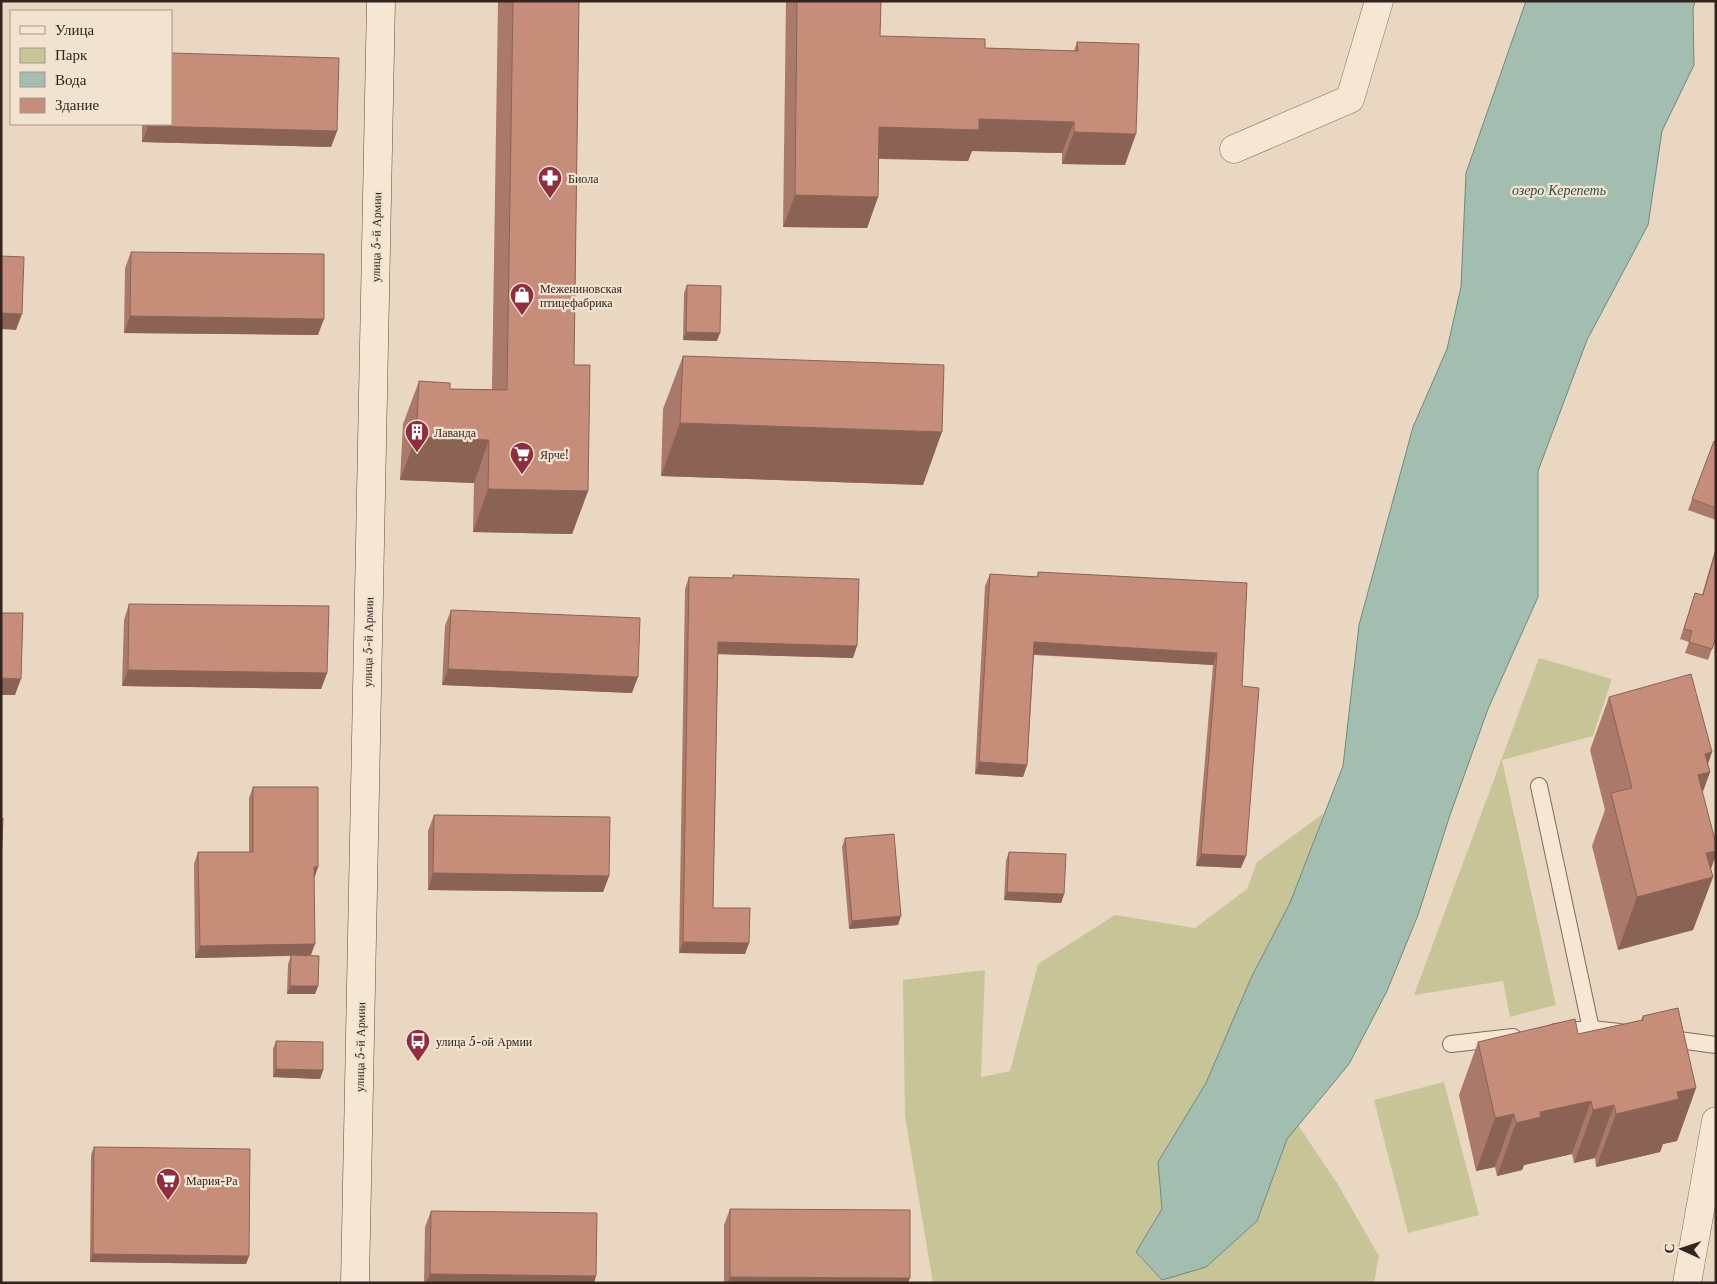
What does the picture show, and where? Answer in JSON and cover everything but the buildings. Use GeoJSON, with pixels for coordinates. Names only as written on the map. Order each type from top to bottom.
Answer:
{"type":"FeatureCollection","features":[{"type":"Feature","properties":{"kind":"main road","name":"улица 5-й Армии"},"geometry":{"type":"LineString","coordinates":[[356,1283],[381,1]]}},
{"type":"Feature","properties":{"kind":"main road"},"geometry":{"type":"LineString","coordinates":[[1234,149],[1350,99],[1379,1]]}},
{"type":"Feature","properties":{"kind":"main road"},"geometry":{"type":"LineString","coordinates":[[1687,1283],[1716,1121]]}},
{"type":"Feature","properties":{"kind":"lane"},"geometry":{"type":"LineString","coordinates":[[1539,786],[1591,1028]]}},
{"type":"Feature","properties":{"kind":"lane"},"geometry":{"type":"LineString","coordinates":[[1451,1044],[1591,1028],[1716,1045]]}},
{"type":"Feature","properties":{"kind":"green space"},"geometry":{"type":"Polygon","coordinates":[[[1539,658],[1612,679],[1593,736],[1502,760],[1556,1005],[1510,1017],[1503,981],[1414,995],[1539,658]]]}},
{"type":"Feature","properties":{"kind":"green space"},"geometry":{"type":"Polygon","coordinates":[[[1324,813],[1290,903],[1251,978],[1206,1083],[1158,1162],[1162,1209],[1136,1252],[1257,1221],[1287,1139],[1298,1125],[1337,1183],[1379,1256],[1374,1283],[933,1283],[905,1116],[903,980],[985,970],[981,1077],[1010,1071],[1038,964],[1115,915],[1195,928],[1247,889],[1257,862],[1324,813]]]}},
{"type":"Feature","properties":{"kind":"green space"},"geometry":{"type":"Polygon","coordinates":[[[1444,1082],[1479,1215],[1408,1233],[1374,1100],[1444,1082]]]}},
{"type":"Feature","properties":{"kind":"water","name":"озеро Керепеть"},"geometry":{"type":"Polygon","coordinates":[[[1526,1],[1695,1],[1693,9],[1694,65],[1662,131],[1648,225],[1587,340],[1538,471],[1538,597],[1488,709],[1450,815],[1418,915],[1387,991],[1349,1064],[1287,1139],[1257,1221],[1206,1267],[1162,1280],[1136,1252],[1162,1209],[1158,1162],[1206,1083],[1251,978],[1290,903],[1343,766],[1359,625],[1413,427],[1447,349],[1461,287],[1466,173],[1526,1]]]}},
{"type":"Feature","properties":{"kind":"place","name":"Биола"},"geometry":{"type":"Point","coordinates":[550,199]}},
{"type":"Feature","properties":{"kind":"place","name":"Межениновская птицефабрика"},"geometry":{"type":"Point","coordinates":[522,316]}},
{"type":"Feature","properties":{"kind":"place","name":"Лаванда"},"geometry":{"type":"Point","coordinates":[417,453]}},
{"type":"Feature","properties":{"kind":"place","name":"Ярче!"},"geometry":{"type":"Point","coordinates":[522,475]}},
{"type":"Feature","properties":{"kind":"place","name":"улица 5-ой Армии"},"geometry":{"type":"Point","coordinates":[418,1062]}},
{"type":"Feature","properties":{"kind":"place","name":"Мария-Ра"},"geometry":{"type":"Point","coordinates":[168,1201]}}]}
